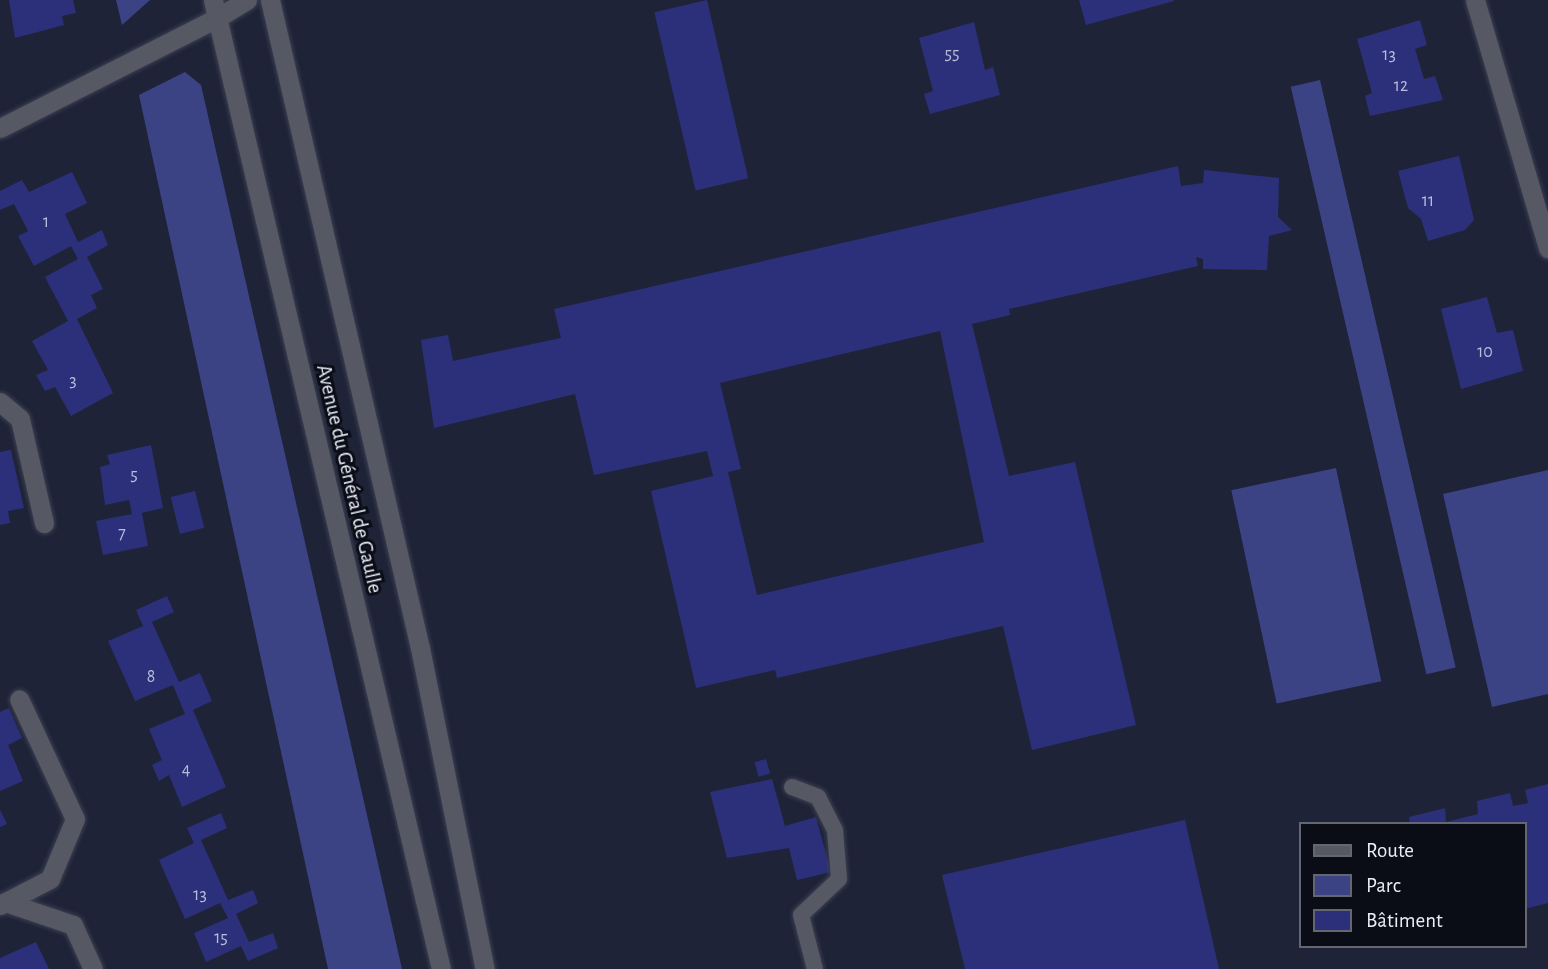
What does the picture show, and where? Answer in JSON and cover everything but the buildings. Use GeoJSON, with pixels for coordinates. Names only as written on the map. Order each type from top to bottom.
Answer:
{"type":"FeatureCollection","features":[{"type":"Feature","properties":{"kind":"street"},"geometry":{"type":"LineString","coordinates":[[0,128],[215,9],[247,0]]}},
{"type":"Feature","properties":{"kind":"street","name":"Avenue du Général de Gaulle"},"geometry":{"type":"LineString","coordinates":[[270,0],[420,648],[485,969]]}},
{"type":"Feature","properties":{"kind":"street"},"geometry":{"type":"LineString","coordinates":[[1475,0],[1548,248]]}},
{"type":"Feature","properties":{"kind":"street","name":"Avenue du Général de Gaulle"},"geometry":{"type":"LineString","coordinates":[[215,9],[441,969]]}},
{"type":"Feature","properties":{"kind":"street"},"geometry":{"type":"LineString","coordinates":[[0,402],[20,419],[44,523]]}},
{"type":"Feature","properties":{"kind":"street"},"geometry":{"type":"LineString","coordinates":[[3,904],[50,880],[75,818],[19,699]]}},
{"type":"Feature","properties":{"kind":"street"},"geometry":{"type":"LineString","coordinates":[[3,904],[74,925],[93,969]]}},
{"type":"Feature","properties":{"kind":"lane"},"geometry":{"type":"LineString","coordinates":[[792,788],[818,797],[835,830],[839,880],[801,915],[815,969]]}},
{"type":"Feature","properties":{"kind":"green space"},"geometry":{"type":"Polygon","coordinates":[[[116,0],[150,0],[122,25],[116,0]]]}},
{"type":"Feature","properties":{"kind":"green space"},"geometry":{"type":"Polygon","coordinates":[[[185,72],[201,85],[402,969],[328,969],[139,95],[185,72]]]}},
{"type":"Feature","properties":{"kind":"green space"},"geometry":{"type":"Polygon","coordinates":[[[1320,80],[1456,668],[1426,674],[1291,87],[1320,80]]]}},
{"type":"Feature","properties":{"kind":"green space"},"geometry":{"type":"Polygon","coordinates":[[[1336,468],[1381,681],[1277,703],[1231,490],[1336,468]]]}},
{"type":"Feature","properties":{"kind":"green space"},"geometry":{"type":"Polygon","coordinates":[[[1548,470],[1548,694],[1492,707],[1443,494],[1548,470]]]}}]}
